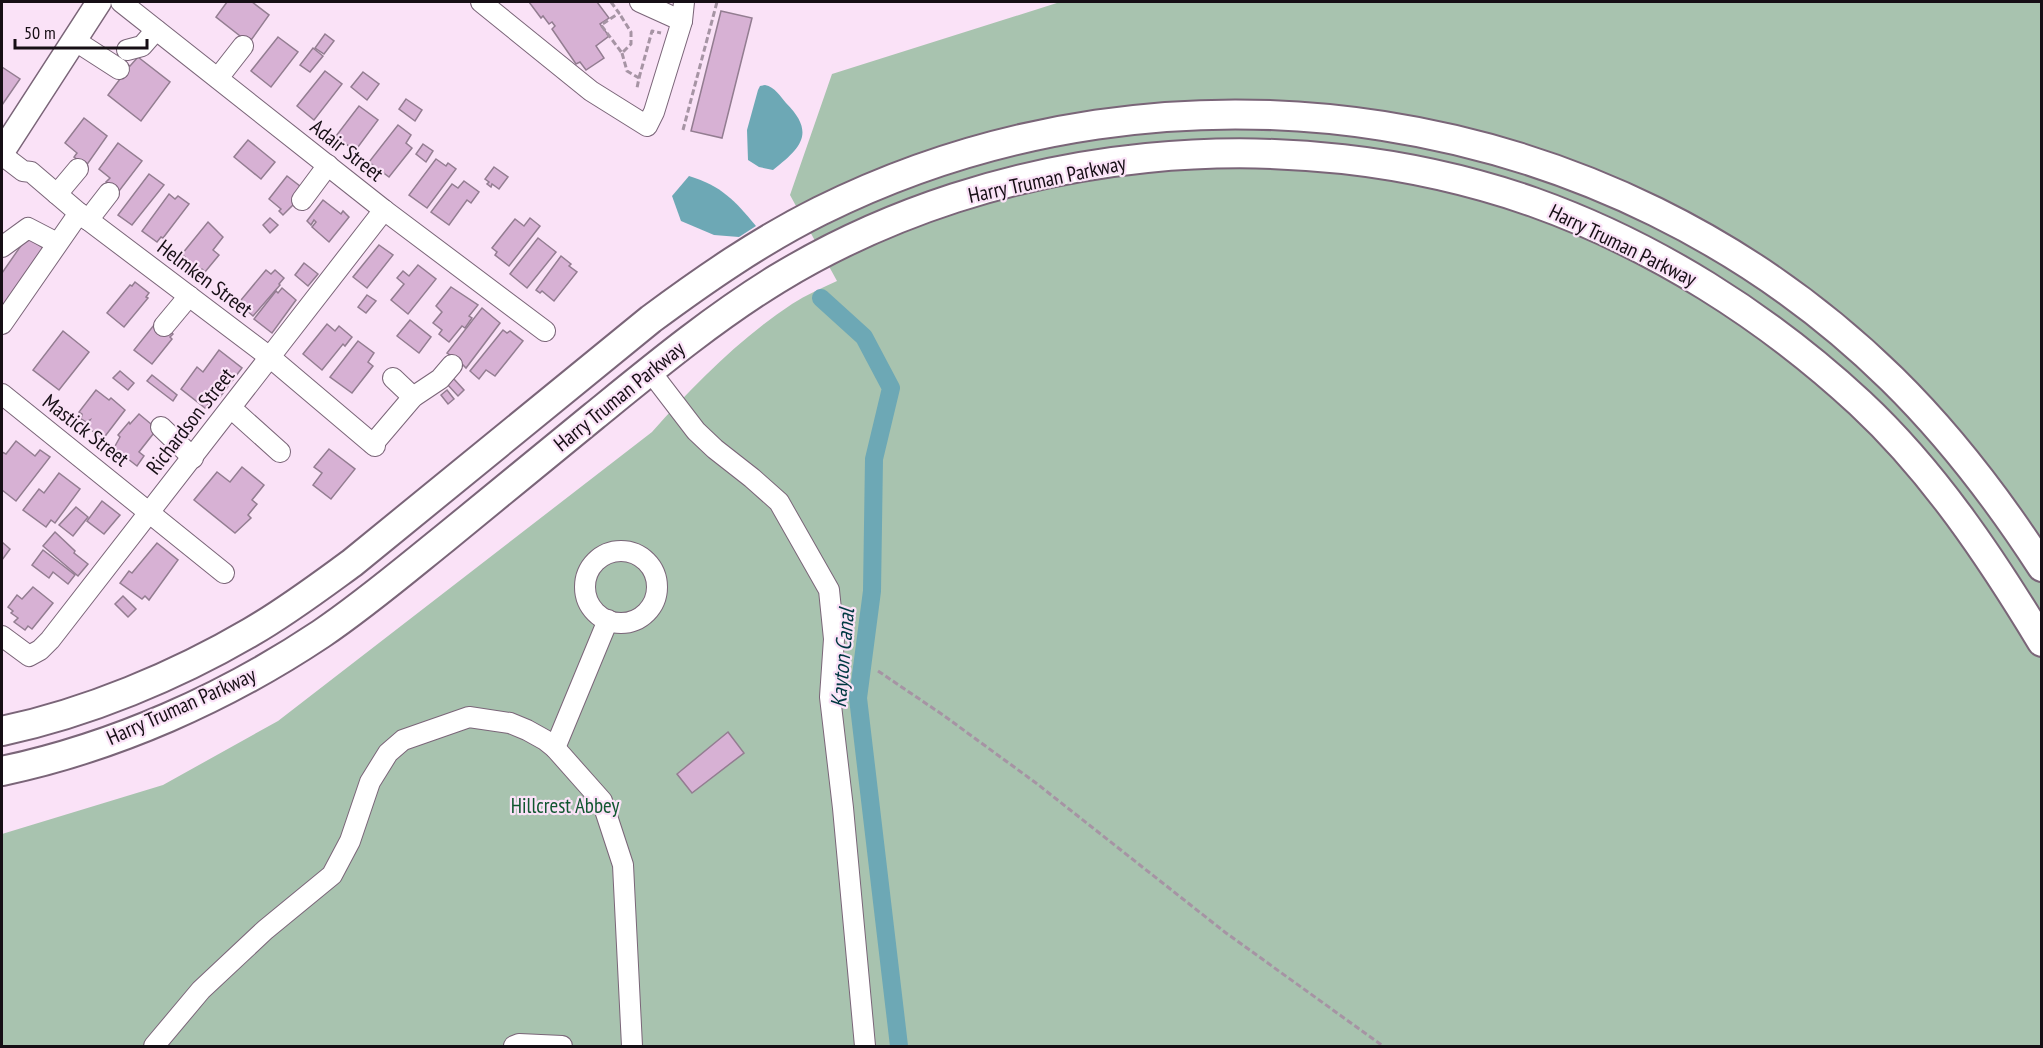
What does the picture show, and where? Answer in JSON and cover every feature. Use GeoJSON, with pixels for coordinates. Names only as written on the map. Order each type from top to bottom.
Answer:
{"type":"FeatureCollection","features":[{"type":"Feature","properties":{"kind":"highway","name":"Harry Truman Parkway"},"geometry":{"type":"LineString","coordinates":[[2,731],[82,708],[140,687],[252,632],[302,600],[352,563],[651,319],[759,244],[821,211],[883,183],[946,160],[1014,141],[1145,119],[1214,114],[1282,114],[1348,120],[1481,146],[1546,165],[1610,191],[1730,253],[1786,291],[1840,332],[1938,426],[1979,478],[2042,567]]}},
{"type":"Feature","properties":{"kind":"highway","name":"Harry Truman Parkway"},"geometry":{"type":"LineString","coordinates":[[2,772],[33,764],[154,723],[214,696],[271,666],[324,632],[376,594],[650,371],[731,309],[781,277],[838,246],[898,219],[1023,179],[1149,158],[1215,153],[1280,154],[1343,159],[1471,184],[1533,202],[1594,227],[1652,255],[1709,287],[1763,323],[1815,363],[1863,405],[1908,452],[1987,556],[2042,642]]}},
{"type":"Feature","properties":{"kind":"main road"},"geometry":{"type":"LineString","coordinates":[[2,153],[99,2]]}},
{"type":"Feature","properties":{"kind":"street","name":"Adair Street"},"geometry":{"type":"LineString","coordinates":[[121,2],[384,210],[545,331]]}},
{"type":"Feature","properties":{"kind":"street"},"geometry":{"type":"LineString","coordinates":[[481,2],[591,91],[648,126],[654,112],[677,18],[640,2]]}},
{"type":"Feature","properties":{"kind":"street"},"geometry":{"type":"LineString","coordinates":[[127,50],[142,46],[156,30]]}},
{"type":"Feature","properties":{"kind":"street"},"geometry":{"type":"LineString","coordinates":[[74,40],[119,69]]}},
{"type":"Feature","properties":{"kind":"street"},"geometry":{"type":"LineString","coordinates":[[218,78],[243,45]]}},
{"type":"Feature","properties":{"kind":"street","name":"Helmken Street"},"geometry":{"type":"LineString","coordinates":[[2,153],[23,171],[31,172],[84,217],[271,358],[374,445],[413,397]]}},
{"type":"Feature","properties":{"kind":"street"},"geometry":{"type":"LineString","coordinates":[[302,200],[328,165]]}},
{"type":"Feature","properties":{"kind":"street"},"geometry":{"type":"LineString","coordinates":[[57,194],[78,169]]}},
{"type":"Feature","properties":{"kind":"street"},"geometry":{"type":"LineString","coordinates":[[2,324],[57,243],[109,193]]}},
{"type":"Feature","properties":{"kind":"street","name":"Richardson Street"},"geometry":{"type":"LineString","coordinates":[[2,636],[29,656],[40,650],[50,640],[384,210]]}},
{"type":"Feature","properties":{"kind":"street"},"geometry":{"type":"LineString","coordinates":[[2,247],[28,228],[57,243]]}},
{"type":"Feature","properties":{"kind":"street"},"geometry":{"type":"LineString","coordinates":[[164,326],[189,296]]}},
{"type":"Feature","properties":{"kind":"street"},"geometry":{"type":"LineString","coordinates":[[393,378],[413,397],[440,378],[452,366]]}},
{"type":"Feature","properties":{"kind":"street"},"geometry":{"type":"LineString","coordinates":[[650,371],[696,431],[779,502],[829,590],[834,639],[830,697],[843,808],[865,1047]]}},
{"type":"Feature","properties":{"kind":"street","name":"Mastick Street"},"geometry":{"type":"LineString","coordinates":[[2,394],[224,573]]}},
{"type":"Feature","properties":{"kind":"street"},"geometry":{"type":"LineString","coordinates":[[231,408],[280,452]]}},
{"type":"Feature","properties":{"kind":"street"},"geometry":{"type":"LineString","coordinates":[[161,427],[192,458]]}},
{"type":"Feature","properties":{"kind":"street"},"geometry":{"type":"LineString","coordinates":[[555,748],[608,621]]}},
{"type":"Feature","properties":{"kind":"street"},"geometry":{"type":"LineString","coordinates":[[154,1047],[201,990],[265,930],[332,875],[350,841],[370,782],[388,753],[403,740],[469,717],[510,723],[527,730],[555,748],[602,801],[623,865],[632,1047]]}},
{"type":"Feature","properties":{"kind":"street"},"geometry":{"type":"LineString","coordinates":[[514,1047],[519,1044],[562,1047]]}},
{"type":"Feature","properties":{"kind":"path"},"geometry":{"type":"LineString","coordinates":[[611,2],[631,32],[631,44],[622,53]]}},
{"type":"Feature","properties":{"kind":"path"},"geometry":{"type":"LineString","coordinates":[[683,130],[717,2]]}},
{"type":"Feature","properties":{"kind":"path"},"geometry":{"type":"LineString","coordinates":[[619,13],[601,26],[622,53],[627,71],[639,78]]}},
{"type":"Feature","properties":{"kind":"path"},"geometry":{"type":"LineString","coordinates":[[637,88],[652,31],[665,34],[677,18]]}},
{"type":"Feature","properties":{"kind":"path"},"geometry":{"type":"LineString","coordinates":[[878,671],[1036,783],[1226,933],[1383,1047]]}},
{"type":"Feature","properties":{"kind":"green space","name":"Hillcrest Abbey"},"geometry":{"type":"Polygon","coordinates":[[[1060,2],[2041,2],[2041,1046],[2,1046],[2,834],[163,785],[278,721],[652,432],[735,347],[797,301],[837,281],[790,195],[832,74],[1060,2]]]}},
{"type":"Feature","properties":{"kind":"water"},"geometry":{"type":"Polygon","coordinates":[[[765,85],[777,92],[795,114],[801,123],[802,132],[797,147],[773,170],[759,167],[748,160],[747,130],[758,90],[760,86],[765,85]]]}},
{"type":"Feature","properties":{"kind":"water"},"geometry":{"type":"Polygon","coordinates":[[[689,176],[727,195],[756,226],[739,237],[714,235],[681,221],[672,196],[689,176]]]}},
{"type":"Feature","properties":{"kind":"building"},"geometry":{"type":"Polygon","coordinates":[[[227,2],[252,2],[269,15],[249,43],[216,17],[227,2]]]}},
{"type":"Feature","properties":{"kind":"building"},"geometry":{"type":"Polygon","coordinates":[[[529,2],[597,2],[609,18],[600,24],[609,36],[596,46],[604,58],[586,70],[580,62],[576,64],[552,29],[555,26],[552,22],[549,24],[543,16],[541,18],[529,2]]]}},
{"type":"Feature","properties":{"kind":"building"},"geometry":{"type":"Polygon","coordinates":[[[721,11],[752,18],[722,138],[691,131],[721,11]]]}},
{"type":"Feature","properties":{"kind":"building"},"geometry":{"type":"Polygon","coordinates":[[[325,34],[334,41],[324,54],[315,48],[325,34]]]}},
{"type":"Feature","properties":{"kind":"building"},"geometry":{"type":"Polygon","coordinates":[[[278,37],[298,52],[271,87],[251,71],[278,37]]]}},
{"type":"Feature","properties":{"kind":"building"},"geometry":{"type":"Polygon","coordinates":[[[313,48],[323,56],[310,72],[300,65],[313,48]]]}},
{"type":"Feature","properties":{"kind":"building"},"geometry":{"type":"Polygon","coordinates":[[[138,57],[170,82],[141,121],[108,95],[120,79],[118,77],[127,64],[130,66],[138,57]]]}},
{"type":"Feature","properties":{"kind":"building"},"geometry":{"type":"Polygon","coordinates":[[[2,67],[20,79],[2,105],[2,67]]]}},
{"type":"Feature","properties":{"kind":"building"},"geometry":{"type":"Polygon","coordinates":[[[325,71],[342,84],[314,120],[297,106],[325,71]]]}},
{"type":"Feature","properties":{"kind":"building"},"geometry":{"type":"Polygon","coordinates":[[[363,72],[379,84],[367,100],[351,87],[363,72]]]}},
{"type":"Feature","properties":{"kind":"building"},"geometry":{"type":"Polygon","coordinates":[[[406,99],[422,110],[415,121],[399,109],[406,99]]]}},
{"type":"Feature","properties":{"kind":"building"},"geometry":{"type":"Polygon","coordinates":[[[359,106],[378,120],[355,151],[336,136],[359,106]]]}},
{"type":"Feature","properties":{"kind":"building"},"geometry":{"type":"Polygon","coordinates":[[[84,118],[107,136],[86,166],[74,157],[77,153],[65,143],[84,118]]]}},
{"type":"Feature","properties":{"kind":"building"},"geometry":{"type":"Polygon","coordinates":[[[398,125],[411,135],[406,143],[412,148],[389,177],[369,162],[398,125]]]}},
{"type":"Feature","properties":{"kind":"building"},"geometry":{"type":"Polygon","coordinates":[[[248,140],[275,162],[261,179],[234,157],[248,140]]]}},
{"type":"Feature","properties":{"kind":"building"},"geometry":{"type":"Polygon","coordinates":[[[118,143],[142,161],[119,191],[106,182],[110,178],[99,169],[118,143]]]}},
{"type":"Feature","properties":{"kind":"building"},"geometry":{"type":"Polygon","coordinates":[[[423,144],[433,151],[426,162],[416,154],[423,144]]]}},
{"type":"Feature","properties":{"kind":"building"},"geometry":{"type":"Polygon","coordinates":[[[436,159],[456,169],[427,208],[409,195],[436,159]]]}},
{"type":"Feature","properties":{"kind":"building"},"geometry":{"type":"Polygon","coordinates":[[[494,167],[508,177],[499,189],[492,184],[491,187],[485,179],[494,167]]]}},
{"type":"Feature","properties":{"kind":"building"},"geometry":{"type":"Polygon","coordinates":[[[149,174],[164,185],[132,225],[118,215],[149,174]]]}},
{"type":"Feature","properties":{"kind":"building"},"geometry":{"type":"Polygon","coordinates":[[[287,176],[305,190],[295,206],[293,205],[283,215],[279,211],[281,209],[269,199],[287,176]]]}},
{"type":"Feature","properties":{"kind":"building"},"geometry":{"type":"Polygon","coordinates":[[[464,181],[479,192],[471,203],[467,200],[449,225],[431,212],[452,184],[458,188],[464,181]]]}},
{"type":"Feature","properties":{"kind":"building"},"geometry":{"type":"Polygon","coordinates":[[[169,194],[175,199],[178,196],[189,204],[163,238],[161,237],[157,242],[142,231],[169,194]]]}},
{"type":"Feature","properties":{"kind":"building"},"geometry":{"type":"Polygon","coordinates":[[[323,200],[341,214],[343,211],[349,217],[329,242],[312,227],[316,222],[314,220],[311,225],[307,221],[323,200]]]}},
{"type":"Feature","properties":{"kind":"building"},"geometry":{"type":"Polygon","coordinates":[[[270,218],[278,225],[270,233],[263,225],[270,218]]]}},
{"type":"Feature","properties":{"kind":"building"},"geometry":{"type":"Polygon","coordinates":[[[530,218],[540,226],[509,266],[495,255],[497,252],[492,248],[515,219],[524,226],[530,218]]]}},
{"type":"Feature","properties":{"kind":"building"},"geometry":{"type":"Polygon","coordinates":[[[208,222],[223,237],[213,250],[219,255],[205,272],[202,269],[197,275],[181,262],[185,257],[182,254],[208,222]]]}},
{"type":"Feature","properties":{"kind":"building"},"geometry":{"type":"Polygon","coordinates":[[[27,237],[43,248],[2,309],[2,273],[27,237]]]}},
{"type":"Feature","properties":{"kind":"building"},"geometry":{"type":"Polygon","coordinates":[[[538,238],[556,252],[527,288],[510,274],[538,238]]]}},
{"type":"Feature","properties":{"kind":"building"},"geometry":{"type":"Polygon","coordinates":[[[379,245],[393,255],[367,288],[353,277],[379,245]]]}},
{"type":"Feature","properties":{"kind":"building"},"geometry":{"type":"Polygon","coordinates":[[[561,256],[577,272],[554,301],[542,291],[540,293],[536,290],[561,256]]]}},
{"type":"Feature","properties":{"kind":"building"},"geometry":{"type":"Polygon","coordinates":[[[304,263],[318,274],[308,286],[295,275],[304,263]]]}},
{"type":"Feature","properties":{"kind":"building"},"geometry":{"type":"Polygon","coordinates":[[[418,265],[436,279],[408,314],[391,300],[404,284],[397,278],[403,271],[409,276],[418,265]]]}},
{"type":"Feature","properties":{"kind":"building"},"geometry":{"type":"Polygon","coordinates":[[[266,270],[271,274],[275,270],[284,278],[253,316],[244,308],[242,304],[244,302],[241,300],[266,270]]]}},
{"type":"Feature","properties":{"kind":"building"},"geometry":{"type":"Polygon","coordinates":[[[135,282],[149,293],[146,297],[148,298],[124,327],[107,313],[135,282]]]}},
{"type":"Feature","properties":{"kind":"building"},"geometry":{"type":"Polygon","coordinates":[[[451,287],[478,305],[469,316],[472,318],[465,328],[462,326],[449,342],[439,334],[442,330],[433,323],[442,312],[436,306],[451,287]]]}},
{"type":"Feature","properties":{"kind":"building"},"geometry":{"type":"Polygon","coordinates":[[[282,288],[296,300],[272,333],[254,319],[276,291],[278,293],[282,288]]]}},
{"type":"Feature","properties":{"kind":"building"},"geometry":{"type":"Polygon","coordinates":[[[367,295],[376,301],[366,313],[358,307],[367,295]]]}},
{"type":"Feature","properties":{"kind":"building"},"geometry":{"type":"Polygon","coordinates":[[[482,308],[500,323],[466,368],[463,365],[459,371],[446,361],[450,355],[447,353],[482,308]]]}},
{"type":"Feature","properties":{"kind":"building"},"geometry":{"type":"Polygon","coordinates":[[[410,320],[431,337],[419,353],[397,336],[410,320]]]}},
{"type":"Feature","properties":{"kind":"building"},"geometry":{"type":"Polygon","coordinates":[[[327,324],[335,331],[339,326],[352,337],[345,346],[343,344],[322,370],[303,354],[327,324]]]}},
{"type":"Feature","properties":{"kind":"building"},"geometry":{"type":"Polygon","coordinates":[[[154,325],[160,330],[163,325],[173,334],[170,337],[172,339],[152,364],[134,350],[154,325]]]}},
{"type":"Feature","properties":{"kind":"building"},"geometry":{"type":"Polygon","coordinates":[[[503,330],[507,333],[510,331],[523,341],[495,376],[486,370],[479,379],[470,371],[503,330]]]}},
{"type":"Feature","properties":{"kind":"building"},"geometry":{"type":"Polygon","coordinates":[[[63,331],[89,352],[59,390],[33,370],[63,331]]]}},
{"type":"Feature","properties":{"kind":"building"},"geometry":{"type":"Polygon","coordinates":[[[358,341],[374,353],[368,362],[373,366],[352,393],[330,377],[358,341]]]}},
{"type":"Feature","properties":{"kind":"building"},"geometry":{"type":"Polygon","coordinates":[[[219,350],[242,368],[220,397],[216,395],[205,408],[181,389],[197,367],[203,372],[219,350]]]}},
{"type":"Feature","properties":{"kind":"building"},"geometry":{"type":"Polygon","coordinates":[[[120,371],[134,383],[128,390],[113,378],[120,371]]]}},
{"type":"Feature","properties":{"kind":"building"},"geometry":{"type":"Polygon","coordinates":[[[152,375],[177,395],[173,401],[147,381],[152,375]]]}},
{"type":"Feature","properties":{"kind":"building"},"geometry":{"type":"Polygon","coordinates":[[[453,378],[464,390],[458,396],[447,384],[453,378]]]}},
{"type":"Feature","properties":{"kind":"building"},"geometry":{"type":"Polygon","coordinates":[[[96,390],[109,400],[111,398],[125,410],[103,439],[86,426],[90,420],[86,422],[81,419],[82,414],[79,412],[96,390]]]}},
{"type":"Feature","properties":{"kind":"building"},"geometry":{"type":"Polygon","coordinates":[[[447,390],[454,399],[448,404],[441,395],[447,390]]]}},
{"type":"Feature","properties":{"kind":"building"},"geometry":{"type":"Polygon","coordinates":[[[139,414],[157,429],[139,452],[144,456],[137,466],[114,448],[120,437],[118,435],[139,414]]]}},
{"type":"Feature","properties":{"kind":"building"},"geometry":{"type":"Polygon","coordinates":[[[16,441],[35,456],[40,450],[50,457],[16,501],[2,490],[2,452],[6,454],[16,441]]]}},
{"type":"Feature","properties":{"kind":"building"},"geometry":{"type":"Polygon","coordinates":[[[329,449],[355,469],[331,499],[313,485],[322,473],[314,467],[329,449]]]}},
{"type":"Feature","properties":{"kind":"building"},"geometry":{"type":"Polygon","coordinates":[[[242,467],[264,485],[252,500],[257,504],[248,515],[251,518],[235,533],[194,500],[217,472],[230,482],[242,467]]]}},
{"type":"Feature","properties":{"kind":"building"},"geometry":{"type":"Polygon","coordinates":[[[59,473],[80,489],[55,523],[51,520],[46,527],[23,510],[39,489],[44,493],[59,473]]]}},
{"type":"Feature","properties":{"kind":"building"},"geometry":{"type":"Polygon","coordinates":[[[102,501],[120,515],[104,534],[87,521],[102,501]]]}},
{"type":"Feature","properties":{"kind":"building"},"geometry":{"type":"Polygon","coordinates":[[[76,507],[88,517],[73,536],[59,525],[76,507]]]}},
{"type":"Feature","properties":{"kind":"building"},"geometry":{"type":"Polygon","coordinates":[[[55,532],[75,551],[74,553],[88,564],[78,576],[43,546],[55,532]]]}},
{"type":"Feature","properties":{"kind":"building"},"geometry":{"type":"Polygon","coordinates":[[[2,542],[10,549],[2,560],[2,542]]]}},
{"type":"Feature","properties":{"kind":"building"},"geometry":{"type":"Polygon","coordinates":[[[157,543],[178,560],[149,600],[145,596],[142,599],[120,583],[129,571],[132,573],[157,543]]]}},
{"type":"Feature","properties":{"kind":"building"},"geometry":{"type":"Polygon","coordinates":[[[43,550],[75,575],[68,584],[53,572],[49,578],[32,565],[43,550]]]}},
{"type":"Feature","properties":{"kind":"building"},"geometry":{"type":"Polygon","coordinates":[[[33,587],[53,603],[32,629],[28,626],[25,630],[14,622],[18,618],[11,613],[13,611],[8,607],[17,595],[22,599],[33,587]]]}},
{"type":"Feature","properties":{"kind":"building"},"geometry":{"type":"Polygon","coordinates":[[[123,596],[136,609],[128,617],[115,604],[123,596]]]}},
{"type":"Feature","properties":{"kind":"building"},"geometry":{"type":"Polygon","coordinates":[[[728,732],[744,753],[692,793],[677,774],[728,732]]]}},
{"type":"Feature","properties":{"kind":"waterway","name":"Kayton Canal"},"geometry":{"type":"LineString","coordinates":[[821,298],[864,337],[891,388],[874,459],[872,591],[858,698],[899,1046]]}}]}
